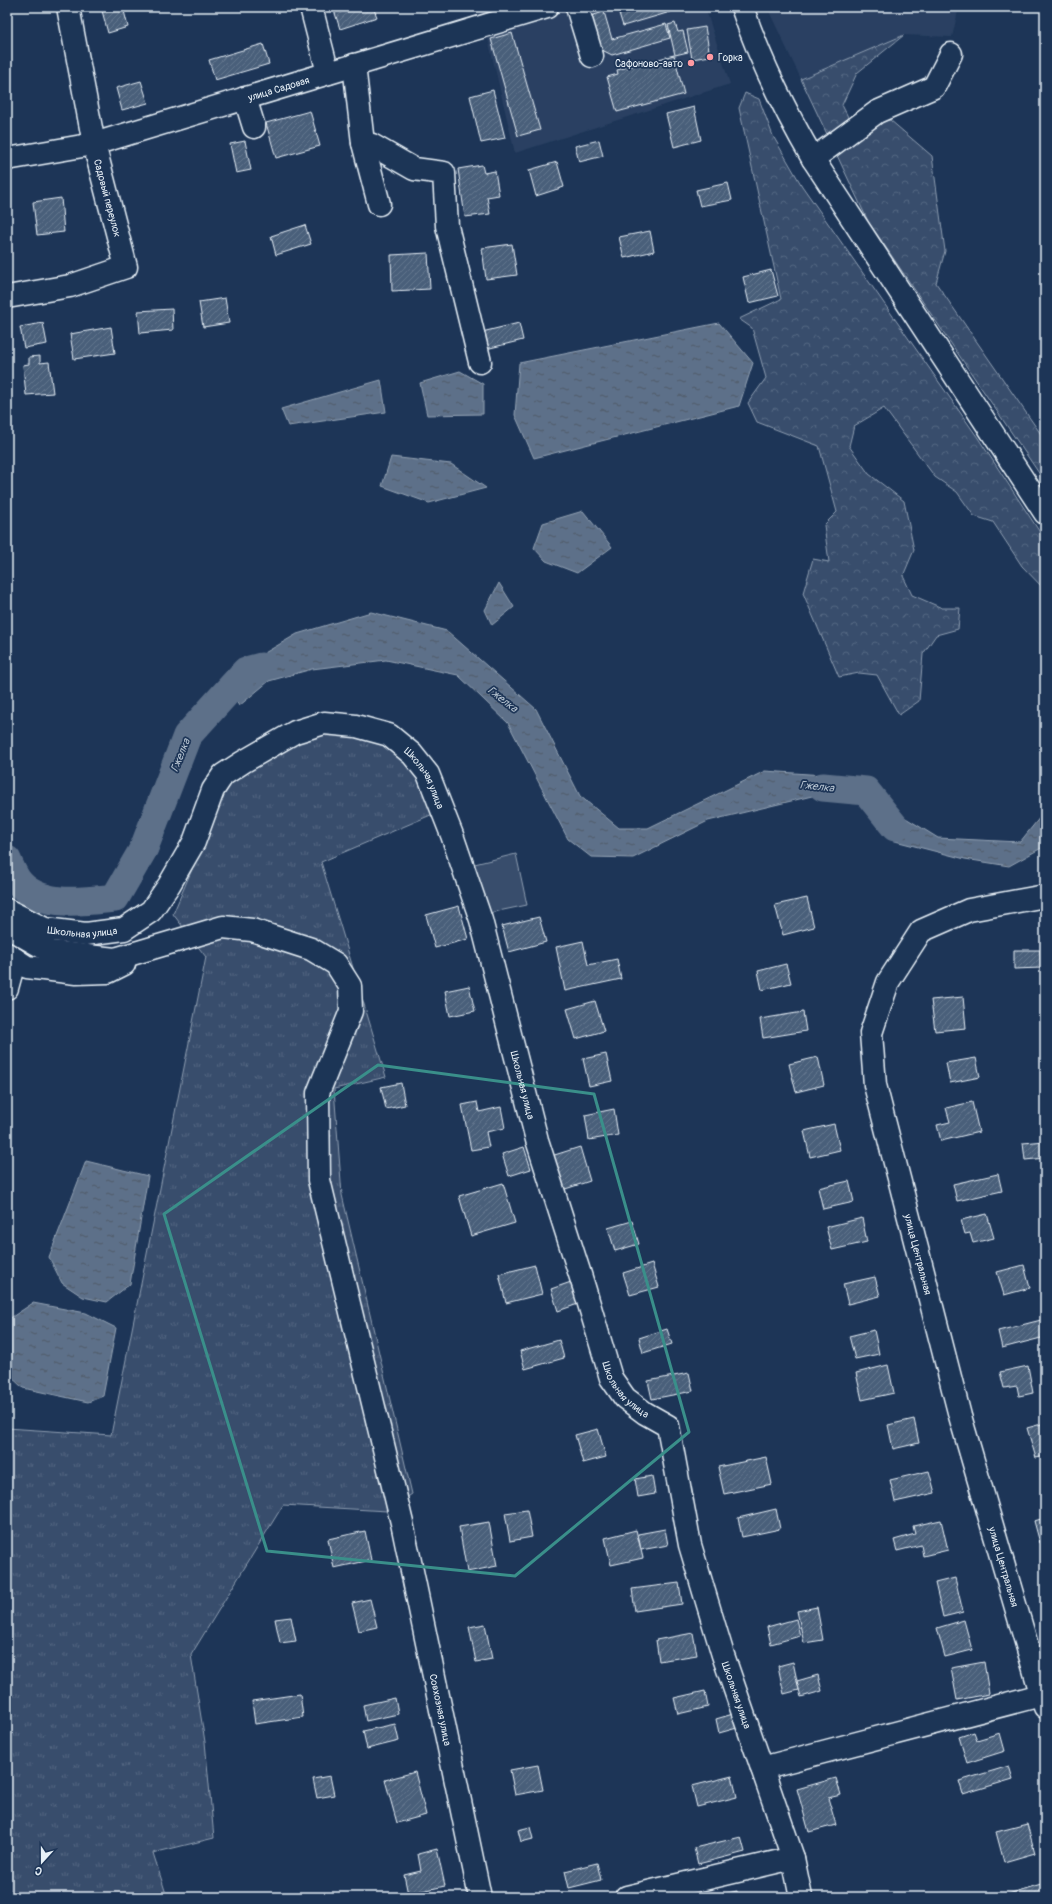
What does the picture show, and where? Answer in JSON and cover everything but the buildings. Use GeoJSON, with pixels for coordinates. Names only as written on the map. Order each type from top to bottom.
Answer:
{"type":"FeatureCollection","features":[{"type":"Feature","properties":{"kind":"street","name":"Садовый переулок"},"geometry":{"type":"LineString","coordinates":[[7,297],[70,286],[126,267],[94,144],[68,7]]}},
{"type":"Feature","properties":{"kind":"street"},"geometry":{"type":"LineString","coordinates":[[311,7],[328,73]]}},
{"type":"Feature","properties":{"kind":"street","name":"улица Садовая"},"geometry":{"type":"LineString","coordinates":[[7,159],[94,144],[547,7]]}},
{"type":"Feature","properties":{"kind":"street"},"geometry":{"type":"LineString","coordinates":[[577,7],[592,56]]}},
{"type":"Feature","properties":{"kind":"street"},"geometry":{"type":"LineString","coordinates":[[742,7],[754,43],[790,120],[813,159],[1045,513]]}},
{"type":"Feature","properties":{"kind":"street"},"geometry":{"type":"LineString","coordinates":[[813,159],[877,112],[934,87],[951,54]]}},
{"type":"Feature","properties":{"kind":"street"},"geometry":{"type":"LineString","coordinates":[[354,65],[363,143],[379,204]]}},
{"type":"Feature","properties":{"kind":"street"},"geometry":{"type":"LineString","coordinates":[[245,98],[254,127]]}},
{"type":"Feature","properties":{"kind":"street"},"geometry":{"type":"LineString","coordinates":[[363,143],[372,145],[414,169],[444,173],[447,226],[480,362]]}},
{"type":"Feature","properties":{"kind":"street","name":"Школьная улица"},"geometry":{"type":"LineString","coordinates":[[7,910],[45,929],[86,934],[124,929],[152,911],[170,885],[194,842],[213,790],[223,775],[295,732],[324,723],[356,726],[389,735],[412,754],[428,774],[452,835],[481,920],[537,1140],[584,1287],[611,1378],[625,1398],[645,1413],[668,1426],[690,1545],[723,1655],[792,1858],[802,1897]]}},
{"type":"Feature","properties":{"kind":"street","name":"улица Центральная"},"geometry":{"type":"LineString","coordinates":[[1043,1701],[960,1416],[875,1085],[872,1033],[888,982],[921,931],[969,910],[1045,896]]}},
{"type":"Feature","properties":{"kind":"street"},"geometry":{"type":"LineString","coordinates":[[7,927],[51,952],[114,959],[176,940]]}},
{"type":"Feature","properties":{"kind":"street","name":"Совхозная улица"},"geometry":{"type":"LineString","coordinates":[[176,940],[223,927],[252,930],[311,949],[336,964],[350,986],[351,1011],[318,1093],[319,1180],[402,1522],[480,1897]]}},
{"type":"Feature","properties":{"kind":"street"},"geometry":{"type":"LineString","coordinates":[[7,988],[11,957],[27,967],[76,973],[108,972],[176,940]]}},
{"type":"Feature","properties":{"kind":"street"},"geometry":{"type":"LineString","coordinates":[[762,1768],[1043,1701]]}},
{"type":"Feature","properties":{"kind":"street"},"geometry":{"type":"LineString","coordinates":[[627,1897],[792,1858]]}},
{"type":"Feature","properties":{"kind":"highlighted area"},"geometry":{"type":"Polygon","coordinates":[[[378,1065],[594,1094],[689,1432],[515,1576],[267,1551],[164,1214],[378,1065]]]}},
{"type":"Feature","properties":{"kind":"shaded area"},"geometry":{"type":"Polygon","coordinates":[[[565,7],[705,7],[730,84],[515,153],[486,30],[565,7]]]}},
{"type":"Feature","properties":{"kind":"shaded area"},"geometry":{"type":"Polygon","coordinates":[[[767,7],[959,7],[952,37],[904,35],[801,79],[767,7]]]}},
{"type":"Feature","properties":{"kind":"green space"},"geometry":{"type":"Polygon","coordinates":[[[904,35],[857,73],[842,105],[851,123],[890,120],[932,156],[945,251],[936,283],[1045,440],[1045,482],[868,221],[801,79],[904,35]]]}},
{"type":"Feature","properties":{"kind":"green space"},"geometry":{"type":"Polygon","coordinates":[[[745,93],[759,99],[773,136],[802,186],[978,438],[1045,540],[1045,590],[1022,566],[993,522],[974,516],[957,492],[935,477],[884,408],[854,426],[849,446],[869,474],[904,501],[914,550],[903,576],[912,595],[942,608],[960,608],[958,629],[936,635],[923,654],[919,701],[899,715],[877,675],[859,673],[839,677],[803,593],[813,559],[829,562],[824,525],[837,512],[819,446],[757,422],[748,403],[766,378],[752,328],[739,319],[781,299],[739,108],[745,93]]]}},
{"type":"Feature","properties":{"kind":"green space"},"geometry":{"type":"Polygon","coordinates":[[[346,725],[411,760],[433,814],[321,862],[386,1077],[334,1089],[342,1195],[412,1494],[387,1511],[283,1505],[191,1655],[205,1742],[214,1838],[153,1853],[167,1897],[7,1897],[7,1428],[111,1435],[206,957],[173,914],[227,787],[296,737],[346,725]]]}},
{"type":"Feature","properties":{"kind":"green space"},"geometry":{"type":"Polygon","coordinates":[[[516,854],[527,905],[475,916],[462,867],[516,854]]]}},
{"type":"Feature","properties":{"kind":"water"},"geometry":{"type":"Polygon","coordinates":[[[719,323],[753,363],[739,406],[534,458],[515,415],[519,363],[719,323]]]}},
{"type":"Feature","properties":{"kind":"water"},"geometry":{"type":"Polygon","coordinates":[[[460,371],[483,384],[483,414],[427,415],[420,383],[460,371]]]}},
{"type":"Feature","properties":{"kind":"water"},"geometry":{"type":"Polygon","coordinates":[[[381,380],[386,412],[288,426],[281,409],[381,380]]]}},
{"type":"Feature","properties":{"kind":"water"},"geometry":{"type":"Polygon","coordinates":[[[391,457],[451,464],[486,488],[429,503],[382,486],[391,457]]]}},
{"type":"Feature","properties":{"kind":"water"},"geometry":{"type":"Polygon","coordinates":[[[583,511],[612,547],[577,573],[546,561],[534,548],[543,523],[583,511]]]}},
{"type":"Feature","properties":{"kind":"water"},"geometry":{"type":"Polygon","coordinates":[[[499,583],[514,607],[492,625],[485,610],[499,583]]]}},
{"type":"Feature","properties":{"kind":"water"},"geometry":{"type":"Polygon","coordinates":[[[371,612],[447,631],[536,709],[580,796],[619,828],[648,828],[765,771],[838,776],[938,838],[1020,842],[1045,811],[1045,846],[1009,866],[965,859],[895,841],[873,802],[812,796],[708,821],[633,858],[591,857],[568,839],[508,723],[458,675],[386,660],[312,669],[269,681],[239,706],[222,678],[297,634],[371,612]]]}},
{"type":"Feature","properties":{"kind":"water"},"geometry":{"type":"Polygon","coordinates":[[[86,1161],[148,1176],[130,1284],[107,1302],[83,1297],[62,1283],[49,1257],[86,1161]]]}},
{"type":"Feature","properties":{"kind":"water"},"geometry":{"type":"Polygon","coordinates":[[[33,1303],[86,1313],[116,1328],[103,1396],[88,1402],[23,1388],[7,1373],[7,1328],[9,1319],[33,1303]]]}},
{"type":"Feature","properties":{"kind":"waterway","name":"Гжелка"},"geometry":{"type":"LineString","coordinates":[[7,860],[17,880],[26,889],[37,895],[63,901],[90,901],[115,898],[144,848],[187,736],[246,671],[261,667]]}},
{"type":"Feature","properties":{"kind":"waterway","name":"Гжелка"},"geometry":{"type":"LineString","coordinates":[[823,787],[866,791],[895,827]]}},
{"type":"Feature","properties":{"kind":"place","name":"Горка"},"geometry":{"type":"Point","coordinates":[710,57]}},
{"type":"Feature","properties":{"kind":"place","name":"Сафоново-авто"},"geometry":{"type":"Point","coordinates":[691,63]}}]}
